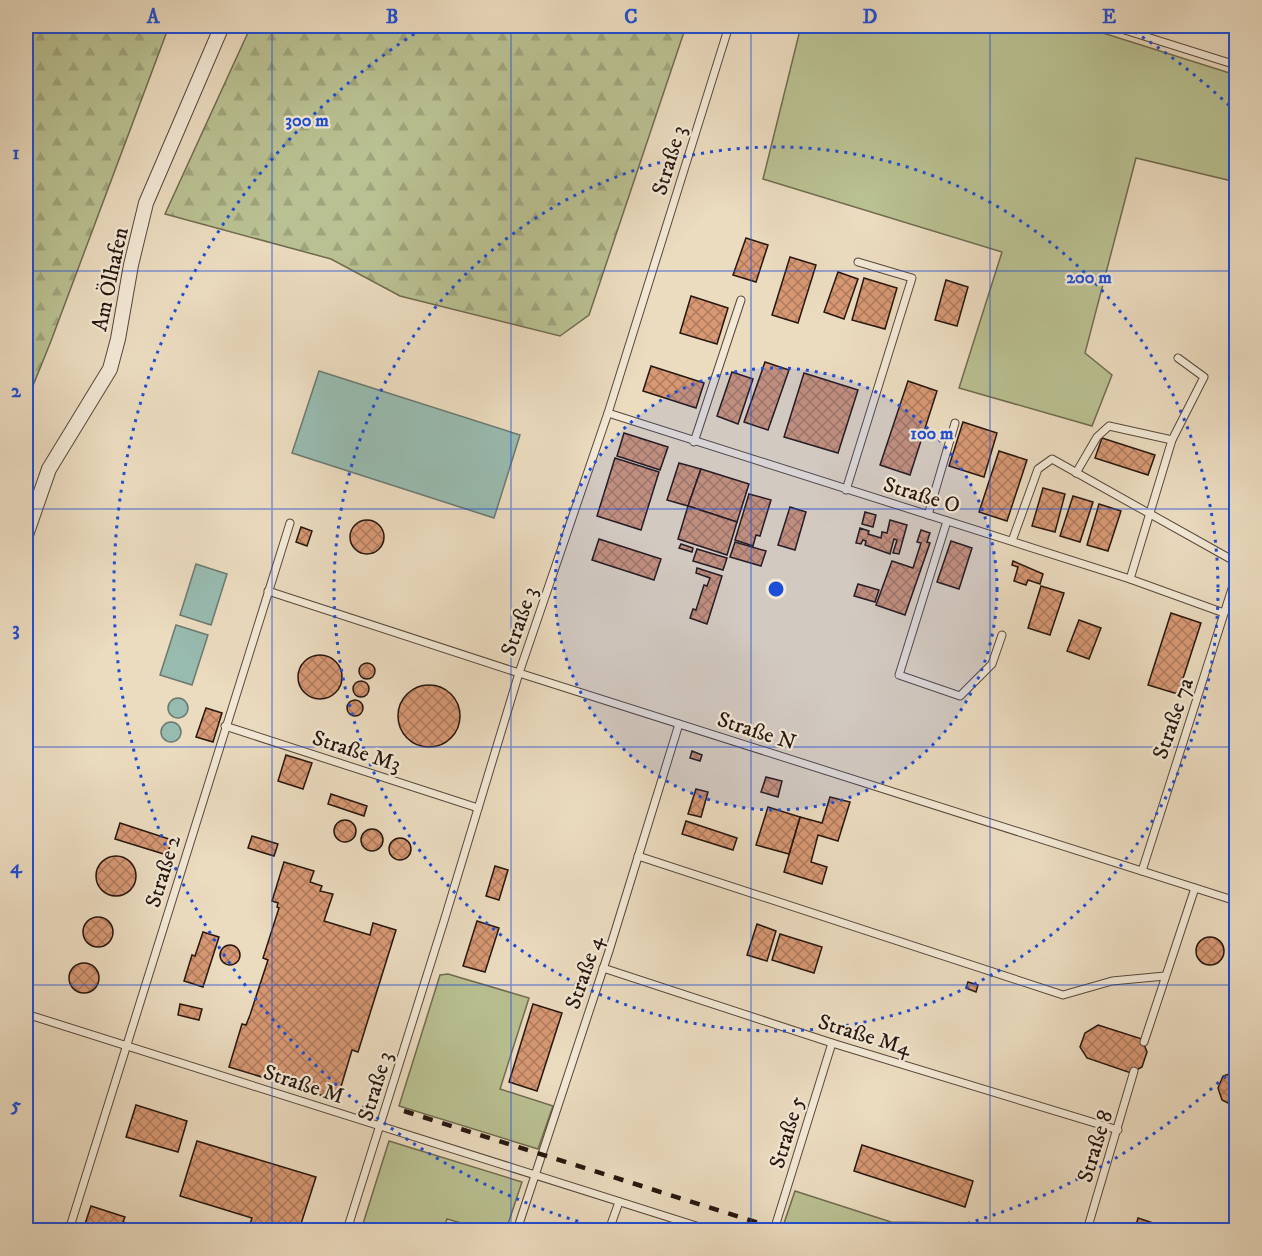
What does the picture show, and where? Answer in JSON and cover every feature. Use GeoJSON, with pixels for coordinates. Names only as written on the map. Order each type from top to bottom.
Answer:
{"type":"FeatureCollection","features":[{"type":"Feature","properties":{"kind":"street","name":"Am Ölhafen"},"geometry":{"type":"LineString","coordinates":[[26,535],[49,469],[110,369],[146,203],[222,26]]}},
{"type":"Feature","properties":{"kind":"lane","name":"Straße 3"},"geometry":{"type":"LineString","coordinates":[[346,1230],[519,673],[608,413],[729,26]]}},
{"type":"Feature","properties":{"kind":"lane"},"geometry":{"type":"LineString","coordinates":[[1112,26],[1236,65]]}},
{"type":"Feature","properties":{"kind":"lane"},"geometry":{"type":"LineString","coordinates":[[846,490],[912,278],[858,262]]}},
{"type":"Feature","properties":{"kind":"lane"},"geometry":{"type":"LineString","coordinates":[[694,442],[741,300]]}},
{"type":"Feature","properties":{"kind":"lane"},"geometry":{"type":"LineString","coordinates":[[1130,579],[1172,440],[1204,377],[1178,358]]}},
{"type":"Feature","properties":{"kind":"lane","name":"Straße O"},"geometry":{"type":"LineString","coordinates":[[608,413],[1130,579],[1224,613]]}},
{"type":"Feature","properties":{"kind":"lane"},"geometry":{"type":"LineString","coordinates":[[928,515],[955,423]]}},
{"type":"Feature","properties":{"kind":"lane"},"geometry":{"type":"LineString","coordinates":[[1076,473],[1097,437],[1109,426],[1172,440]]}},
{"type":"Feature","properties":{"kind":"lane"},"geometry":{"type":"LineString","coordinates":[[1012,541],[1038,469],[1052,459],[1236,562]]}},
{"type":"Feature","properties":{"kind":"lane"},"geometry":{"type":"LineString","coordinates":[[947,521],[899,675],[960,696],[992,664],[1002,635]]}},
{"type":"Feature","properties":{"kind":"lane","name":"Straße 2"},"geometry":{"type":"LineString","coordinates":[[69,1230],[290,523]]}},
{"type":"Feature","properties":{"kind":"lane","name":"Straße 7a"},"geometry":{"type":"LineString","coordinates":[[1142,871],[1236,576]]}},
{"type":"Feature","properties":{"kind":"lane","name":"Straße N"},"geometry":{"type":"LineString","coordinates":[[268,591],[1236,901]]}},
{"type":"Feature","properties":{"kind":"lane","name":"Straße 4"},"geometry":{"type":"LineString","coordinates":[[517,1230],[603,968],[679,724]]}},
{"type":"Feature","properties":{"kind":"lane","name":"Straße M3"},"geometry":{"type":"LineString","coordinates":[[225,726],[478,808]]}},
{"type":"Feature","properties":{"kind":"lane"},"geometry":{"type":"LineString","coordinates":[[638,856],[1063,995],[1112,981],[1165,976]]}},
{"type":"Feature","properties":{"kind":"lane"},"geometry":{"type":"LineString","coordinates":[[1144,1042],[1195,888]]}},
{"type":"Feature","properties":{"kind":"lane","name":"Straße M4"},"geometry":{"type":"LineString","coordinates":[[603,968],[832,1043],[1118,1130]]}},
{"type":"Feature","properties":{"kind":"lane","name":"Straße M"},"geometry":{"type":"LineString","coordinates":[[26,1014],[709,1230]]}},
{"type":"Feature","properties":{"kind":"lane","name":"Straße 5"},"geometry":{"type":"LineString","coordinates":[[774,1230],[832,1043]]}},
{"type":"Feature","properties":{"kind":"lane","name":"Straße 8"},"geometry":{"type":"LineString","coordinates":[[1087,1230],[1134,1071]]}},
{"type":"Feature","properties":{"kind":"lane"},"geometry":{"type":"LineString","coordinates":[[609,1230],[619,1202]]}},
{"type":"Feature","properties":{"kind":"green space"},"geometry":{"type":"Polygon","coordinates":[[[26,26],[169,26],[26,403],[26,26]]]}},
{"type":"Feature","properties":{"kind":"green space"},"geometry":{"type":"Polygon","coordinates":[[[251,26],[686,26],[589,315],[560,336],[400,296],[331,259],[165,214],[251,26]]]}},
{"type":"Feature","properties":{"kind":"green space"},"geometry":{"type":"Polygon","coordinates":[[[801,26],[1081,26],[1236,75],[1236,182],[1136,158],[1085,353],[1112,375],[1092,426],[959,388],[1002,252],[763,179],[801,26]]]}},
{"type":"Feature","properties":{"kind":"green space"},"geometry":{"type":"Polygon","coordinates":[[[448,974],[529,998],[500,1089],[553,1106],[538,1149],[399,1106],[440,975],[448,974]]]}},
{"type":"Feature","properties":{"kind":"green space"},"geometry":{"type":"Polygon","coordinates":[[[389,1141],[522,1182],[506,1230],[485,1230],[447,1219],[443,1230],[361,1230],[389,1141]]]}},
{"type":"Feature","properties":{"kind":"green space"},"geometry":{"type":"Polygon","coordinates":[[[795,1191],[891,1222],[968,1223],[992,1230],[782,1229],[795,1191]]]}},
{"type":"Feature","properties":{"kind":"water"},"geometry":{"type":"Polygon","coordinates":[[[319,371],[520,435],[494,518],[292,453],[319,371]]]}},
{"type":"Feature","properties":{"kind":"water"},"geometry":{"type":"Polygon","coordinates":[[[196,564],[227,574],[211,625],[180,615],[196,564]]]}},
{"type":"Feature","properties":{"kind":"water"},"geometry":{"type":"Polygon","coordinates":[[[176,625],[208,635],[192,685],[160,675],[176,625]]]}},
{"type":"Feature","properties":{"kind":"water"},"geometry":{"type":"Polygon","coordinates":[[[178,698],[185,701],[188,708],[185,715],[178,718],[171,715],[168,708],[171,701],[178,698]]]}},
{"type":"Feature","properties":{"kind":"water"},"geometry":{"type":"Polygon","coordinates":[[[171,722],[178,725],[181,732],[178,739],[171,742],[164,739],[161,732],[164,725],[171,722]]]}},
{"type":"Feature","properties":{"kind":"building"},"geometry":{"type":"Polygon","coordinates":[[[746,238],[768,245],[756,282],[733,275],[746,238]]]}},
{"type":"Feature","properties":{"kind":"building"},"geometry":{"type":"Polygon","coordinates":[[[790,257],[816,265],[798,323],[772,315],[790,257]]]}},
{"type":"Feature","properties":{"kind":"building"},"geometry":{"type":"Polygon","coordinates":[[[838,272],[858,279],[844,319],[824,312],[838,272]]]}},
{"type":"Feature","properties":{"kind":"building"},"geometry":{"type":"Polygon","coordinates":[[[864,278],[897,288],[885,329],[852,320],[864,278]]]}},
{"type":"Feature","properties":{"kind":"building"},"geometry":{"type":"Polygon","coordinates":[[[946,280],[968,287],[957,326],[935,320],[946,280]]]}},
{"type":"Feature","properties":{"kind":"building"},"geometry":{"type":"Polygon","coordinates":[[[691,296],[728,308],[717,344],[680,333],[691,296]]]}},
{"type":"Feature","properties":{"kind":"building"},"geometry":{"type":"Polygon","coordinates":[[[765,362],[789,370],[768,430],[744,422],[765,362]]]}},
{"type":"Feature","properties":{"kind":"building"},"geometry":{"type":"Polygon","coordinates":[[[651,366],[704,383],[696,408],[643,391],[651,366]]]}},
{"type":"Feature","properties":{"kind":"building"},"geometry":{"type":"Polygon","coordinates":[[[732,372],[753,379],[738,424],[717,416],[732,372]]]}},
{"type":"Feature","properties":{"kind":"building"},"geometry":{"type":"Polygon","coordinates":[[[804,373],[858,390],[838,453],[784,437],[804,373]]]}},
{"type":"Feature","properties":{"kind":"building"},"geometry":{"type":"Polygon","coordinates":[[[908,381],[937,391],[910,475],[880,465],[908,381]]]}},
{"type":"Feature","properties":{"kind":"building"},"geometry":{"type":"Polygon","coordinates":[[[963,422],[997,433],[984,477],[949,466],[963,422]]]}},
{"type":"Feature","properties":{"kind":"building"},"geometry":{"type":"Polygon","coordinates":[[[624,433],[668,447],[660,470],[617,456],[624,433]]]}},
{"type":"Feature","properties":{"kind":"building"},"geometry":{"type":"Polygon","coordinates":[[[1102,438],[1155,455],[1148,475],[1095,458],[1102,438]]]}},
{"type":"Feature","properties":{"kind":"building"},"geometry":{"type":"Polygon","coordinates":[[[999,451],[1027,460],[1007,521],[979,512],[999,451]]]}},
{"type":"Feature","properties":{"kind":"building"},"geometry":{"type":"Polygon","coordinates":[[[615,458],[659,472],[641,530],[597,516],[615,458]]]}},
{"type":"Feature","properties":{"kind":"building"},"geometry":{"type":"Polygon","coordinates":[[[679,463],[701,469],[688,506],[667,500],[679,463]]]}},
{"type":"Feature","properties":{"kind":"building"},"geometry":{"type":"Polygon","coordinates":[[[701,469],[749,484],[737,522],[688,506],[701,469]]]}},
{"type":"Feature","properties":{"kind":"building"},"geometry":{"type":"Polygon","coordinates":[[[1043,488],[1065,494],[1055,532],[1032,526],[1043,488]]]}},
{"type":"Feature","properties":{"kind":"building"},"geometry":{"type":"Polygon","coordinates":[[[749,494],[771,500],[760,536],[756,535],[753,546],[735,540],[749,494]]]}},
{"type":"Feature","properties":{"kind":"building"},"geometry":{"type":"Polygon","coordinates":[[[1073,496],[1093,502],[1080,542],[1060,536],[1073,496]]]}},
{"type":"Feature","properties":{"kind":"building"},"geometry":{"type":"Polygon","coordinates":[[[1099,504],[1121,511],[1108,551],[1087,545],[1099,504]]]}},
{"type":"Feature","properties":{"kind":"building"},"geometry":{"type":"Polygon","coordinates":[[[688,506],[737,522],[727,555],[678,539],[688,506]]]}},
{"type":"Feature","properties":{"kind":"building"},"geometry":{"type":"Polygon","coordinates":[[[790,507],[806,512],[795,550],[778,545],[790,507]]]}},
{"type":"Feature","properties":{"kind":"building"},"geometry":{"type":"Polygon","coordinates":[[[865,512],[876,515],[873,527],[862,524],[865,512]]]}},
{"type":"Feature","properties":{"kind":"building"},"geometry":{"type":"Polygon","coordinates":[[[367,520],[379,525],[384,537],[379,549],[367,554],[355,549],[350,537],[355,525],[367,520]]]}},
{"type":"Feature","properties":{"kind":"building"},"geometry":{"type":"Polygon","coordinates":[[[890,520],[907,525],[899,554],[893,553],[897,540],[894,539],[890,554],[865,545],[866,541],[863,540],[861,544],[856,543],[860,528],[869,531],[868,534],[881,538],[882,532],[887,533],[890,520]]]}},
{"type":"Feature","properties":{"kind":"building"},"geometry":{"type":"Polygon","coordinates":[[[301,527],[312,531],[307,546],[296,542],[301,527]]]}},
{"type":"Feature","properties":{"kind":"building"},"geometry":{"type":"Polygon","coordinates":[[[921,530],[930,533],[927,542],[930,543],[905,615],[876,605],[892,561],[913,568],[921,543],[917,542],[921,530]]]}},
{"type":"Feature","properties":{"kind":"building"},"geometry":{"type":"Polygon","coordinates":[[[599,539],[661,559],[654,580],[592,560],[599,539]]]}},
{"type":"Feature","properties":{"kind":"building"},"geometry":{"type":"Polygon","coordinates":[[[951,541],[972,548],[959,589],[937,582],[951,541]]]}},
{"type":"Feature","properties":{"kind":"building"},"geometry":{"type":"Polygon","coordinates":[[[735,542],[766,551],[761,566],[730,557],[735,542]]]}},
{"type":"Feature","properties":{"kind":"building"},"geometry":{"type":"Polygon","coordinates":[[[681,544],[693,548],[692,552],[679,548],[681,544]]]}},
{"type":"Feature","properties":{"kind":"building"},"geometry":{"type":"Polygon","coordinates":[[[697,549],[727,558],[723,570],[693,561],[697,549]]]}},
{"type":"Feature","properties":{"kind":"building"},"geometry":{"type":"Polygon","coordinates":[[[1013,561],[1043,574],[1040,584],[1028,580],[1026,585],[1014,581],[1018,567],[1012,565],[1013,561]]]}},
{"type":"Feature","properties":{"kind":"building"},"geometry":{"type":"Polygon","coordinates":[[[697,568],[722,576],[707,624],[690,618],[693,609],[696,610],[704,585],[707,586],[710,578],[696,573],[697,568]]]}},
{"type":"Feature","properties":{"kind":"building"},"geometry":{"type":"Polygon","coordinates":[[[858,584],[879,590],[875,602],[854,596],[858,584]]]}},
{"type":"Feature","properties":{"kind":"building"},"geometry":{"type":"Polygon","coordinates":[[[1041,586],[1064,593],[1050,635],[1028,628],[1041,586]]]}},
{"type":"Feature","properties":{"kind":"building"},"geometry":{"type":"Polygon","coordinates":[[[1171,613],[1201,623],[1178,694],[1148,685],[1171,613]]]}},
{"type":"Feature","properties":{"kind":"building"},"geometry":{"type":"Polygon","coordinates":[[[1079,620],[1101,628],[1089,659],[1067,651],[1079,620]]]}},
{"type":"Feature","properties":{"kind":"building"},"geometry":{"type":"Polygon","coordinates":[[[320,655],[336,661],[342,677],[336,693],[320,699],[304,693],[298,677],[304,661],[320,655]]]}},
{"type":"Feature","properties":{"kind":"building"},"geometry":{"type":"Polygon","coordinates":[[[367,663],[373,665],[375,671],[373,677],[367,679],[361,677],[359,671],[361,665],[367,663]]]}},
{"type":"Feature","properties":{"kind":"building"},"geometry":{"type":"Polygon","coordinates":[[[361,681],[367,683],[369,689],[367,695],[361,697],[355,695],[353,689],[355,683],[361,681]]]}},
{"type":"Feature","properties":{"kind":"building"},"geometry":{"type":"Polygon","coordinates":[[[429,685],[441,687],[451,694],[458,704],[460,716],[458,728],[451,738],[441,745],[429,747],[417,745],[407,738],[400,728],[398,716],[400,704],[407,694],[417,687],[429,685]]]}},
{"type":"Feature","properties":{"kind":"building"},"geometry":{"type":"Polygon","coordinates":[[[355,700],[361,702],[363,708],[361,714],[355,716],[349,714],[347,708],[349,702],[355,700]]]}},
{"type":"Feature","properties":{"kind":"building"},"geometry":{"type":"Polygon","coordinates":[[[206,708],[222,713],[213,742],[196,737],[206,708]]]}},
{"type":"Feature","properties":{"kind":"building"},"geometry":{"type":"Polygon","coordinates":[[[692,751],[702,755],[700,761],[690,758],[692,751]]]}},
{"type":"Feature","properties":{"kind":"building"},"geometry":{"type":"Polygon","coordinates":[[[286,755],[312,763],[303,789],[278,781],[286,755]]]}},
{"type":"Feature","properties":{"kind":"building"},"geometry":{"type":"Polygon","coordinates":[[[766,777],[782,781],[778,797],[761,792],[766,777]]]}},
{"type":"Feature","properties":{"kind":"building"},"geometry":{"type":"Polygon","coordinates":[[[696,789],[708,792],[701,817],[688,814],[696,789]]]}},
{"type":"Feature","properties":{"kind":"building"},"geometry":{"type":"Polygon","coordinates":[[[331,794],[367,806],[364,816],[328,804],[331,794]]]}},
{"type":"Feature","properties":{"kind":"building"},"geometry":{"type":"Polygon","coordinates":[[[830,797],[850,802],[838,841],[818,835],[811,862],[827,867],[822,884],[784,872],[800,817],[822,823],[830,797]]]}},
{"type":"Feature","properties":{"kind":"building"},"geometry":{"type":"Polygon","coordinates":[[[768,807],[800,817],[789,854],[756,845],[768,807]]]}},
{"type":"Feature","properties":{"kind":"building"},"geometry":{"type":"Polygon","coordinates":[[[345,820],[355,827],[356,831],[349,841],[345,842],[335,835],[334,831],[341,821],[345,820]]]}},
{"type":"Feature","properties":{"kind":"building"},"geometry":{"type":"Polygon","coordinates":[[[686,821],[737,838],[733,850],[682,834],[686,821]]]}},
{"type":"Feature","properties":{"kind":"building"},"geometry":{"type":"Polygon","coordinates":[[[120,823],[172,840],[167,855],[115,839],[120,823]]]}},
{"type":"Feature","properties":{"kind":"building"},"geometry":{"type":"Polygon","coordinates":[[[372,829],[382,836],[383,840],[376,850],[372,851],[362,844],[361,840],[368,830],[372,829]]]}},
{"type":"Feature","properties":{"kind":"building"},"geometry":{"type":"Polygon","coordinates":[[[252,836],[278,844],[274,856],[248,848],[252,836]]]}},
{"type":"Feature","properties":{"kind":"building"},"geometry":{"type":"Polygon","coordinates":[[[400,838],[410,845],[411,849],[404,859],[400,860],[390,853],[389,849],[396,839],[400,838]]]}},
{"type":"Feature","properties":{"kind":"building"},"geometry":{"type":"Polygon","coordinates":[[[116,856],[130,862],[136,876],[130,890],[116,896],[102,890],[96,876],[102,862],[116,856]]]}},
{"type":"Feature","properties":{"kind":"building"},"geometry":{"type":"Polygon","coordinates":[[[284,862],[314,871],[310,882],[322,886],[320,891],[333,894],[324,921],[370,935],[373,923],[396,930],[358,1052],[352,1050],[337,1100],[229,1067],[242,1024],[246,1025],[268,960],[263,958],[279,908],[278,903],[272,901],[284,862]]]}},
{"type":"Feature","properties":{"kind":"building"},"geometry":{"type":"Polygon","coordinates":[[[495,866],[508,870],[499,900],[486,896],[495,866]]]}},
{"type":"Feature","properties":{"kind":"building"},"geometry":{"type":"Polygon","coordinates":[[[98,917],[109,921],[113,932],[109,943],[98,947],[87,943],[83,932],[87,921],[98,917]]]}},
{"type":"Feature","properties":{"kind":"building"},"geometry":{"type":"Polygon","coordinates":[[[477,921],[499,928],[485,972],[463,966],[477,921]]]}},
{"type":"Feature","properties":{"kind":"building"},"geometry":{"type":"Polygon","coordinates":[[[757,924],[776,931],[767,961],[747,955],[757,924]]]}},
{"type":"Feature","properties":{"kind":"building"},"geometry":{"type":"Polygon","coordinates":[[[203,932],[219,937],[203,987],[184,981],[192,955],[195,956],[203,932]]]}},
{"type":"Feature","properties":{"kind":"building"},"geometry":{"type":"Polygon","coordinates":[[[780,934],[822,947],[814,973],[772,960],[780,934]]]}},
{"type":"Feature","properties":{"kind":"building"},"geometry":{"type":"Polygon","coordinates":[[[1210,937],[1220,941],[1224,951],[1220,961],[1210,965],[1200,961],[1196,951],[1200,941],[1210,937]]]}},
{"type":"Feature","properties":{"kind":"building"},"geometry":{"type":"Polygon","coordinates":[[[230,945],[237,948],[240,955],[237,962],[230,965],[223,962],[220,955],[223,948],[230,945]]]}},
{"type":"Feature","properties":{"kind":"building"},"geometry":{"type":"Polygon","coordinates":[[[84,963],[95,967],[99,978],[95,989],[84,993],[73,989],[69,978],[73,967],[84,963]]]}},
{"type":"Feature","properties":{"kind":"building"},"geometry":{"type":"Polygon","coordinates":[[[968,982],[978,985],[976,992],[966,988],[968,982]]]}},
{"type":"Feature","properties":{"kind":"building"},"geometry":{"type":"Polygon","coordinates":[[[180,1004],[202,1009],[199,1020],[178,1015],[180,1004]]]}},
{"type":"Feature","properties":{"kind":"building"},"geometry":{"type":"Polygon","coordinates":[[[533,1004],[562,1013],[537,1091],[509,1082],[533,1004]]]}},
{"type":"Feature","properties":{"kind":"building"},"geometry":{"type":"Polygon","coordinates":[[[1098,1025],[1142,1039],[1147,1052],[1142,1067],[1131,1073],[1087,1058],[1080,1047],[1085,1033],[1098,1025]]]}},
{"type":"Feature","properties":{"kind":"building"},"geometry":{"type":"Polygon","coordinates":[[[1235,1072],[1236,1106],[1234,1106],[1222,1100],[1218,1088],[1223,1076],[1235,1072]]]}},
{"type":"Feature","properties":{"kind":"building"},"geometry":{"type":"Polygon","coordinates":[[[26,1086],[32,1088],[26,1110],[26,1086]]]}},
{"type":"Feature","properties":{"kind":"building"},"geometry":{"type":"Polygon","coordinates":[[[136,1105],[187,1121],[178,1152],[126,1137],[136,1105]]]}},
{"type":"Feature","properties":{"kind":"building"},"geometry":{"type":"Polygon","coordinates":[[[197,1141],[316,1177],[299,1230],[284,1230],[265,1223],[263,1230],[249,1227],[252,1218],[180,1196],[197,1141]]]}},
{"type":"Feature","properties":{"kind":"building"},"geometry":{"type":"Polygon","coordinates":[[[862,1145],[973,1181],[965,1207],[854,1171],[862,1145]]]}},
{"type":"Feature","properties":{"kind":"building"},"geometry":{"type":"Polygon","coordinates":[[[91,1206],[125,1217],[123,1222],[150,1230],[83,1230],[91,1206]]]}},
{"type":"Feature","properties":{"kind":"building"},"geometry":{"type":"Polygon","coordinates":[[[1138,1218],[1153,1223],[1151,1230],[1135,1229],[1138,1218]]]}},
{"type":"Feature","properties":{"kind":"railway"},"geometry":{"type":"LineString","coordinates":[[404,1111],[781,1230]]}}]}
